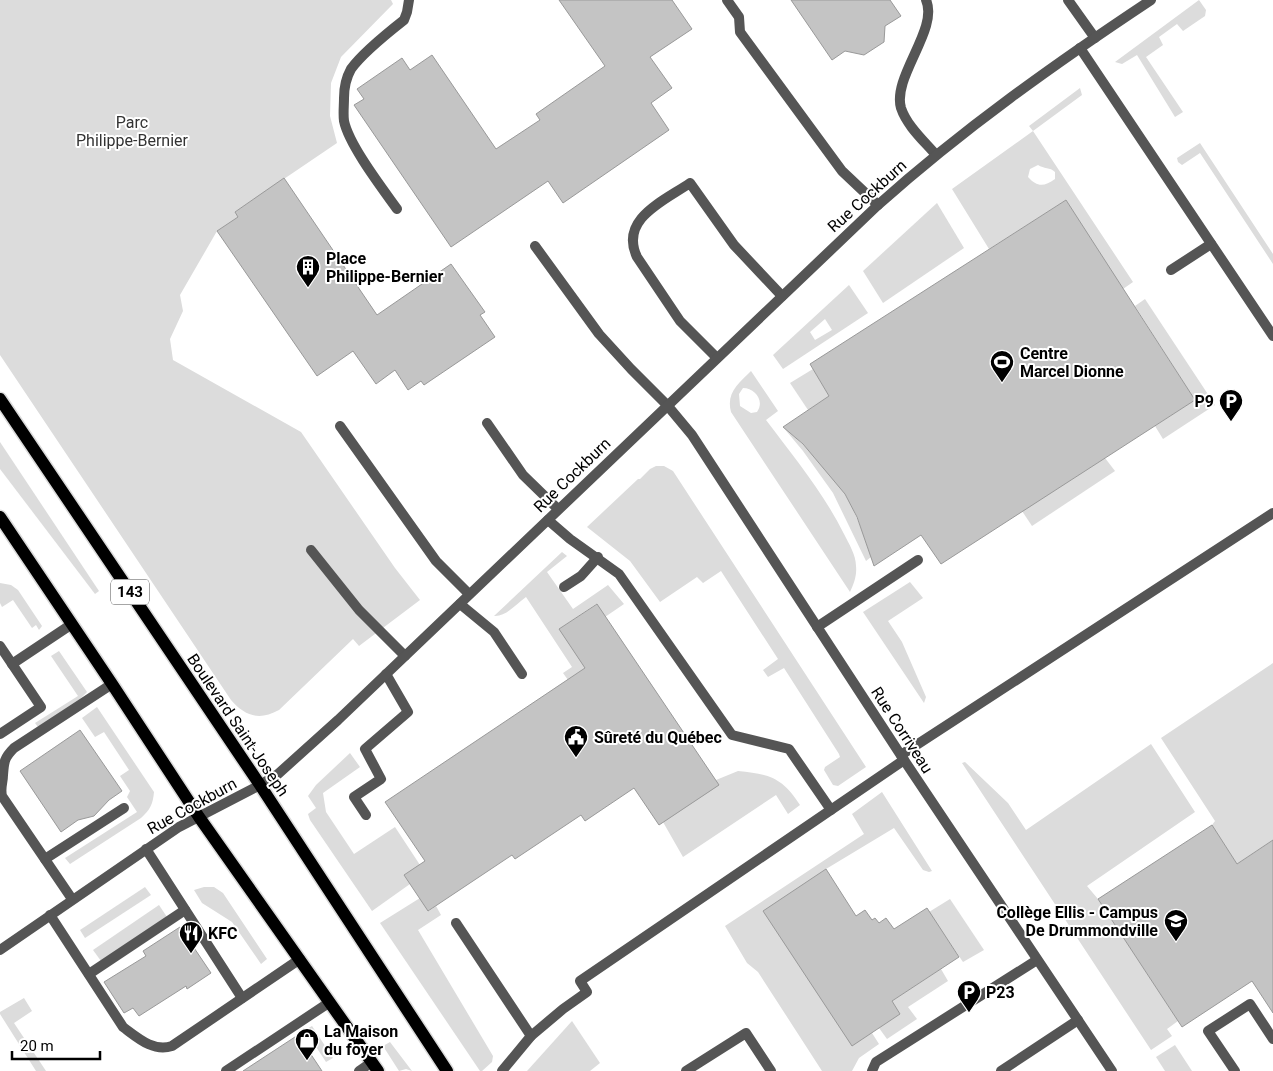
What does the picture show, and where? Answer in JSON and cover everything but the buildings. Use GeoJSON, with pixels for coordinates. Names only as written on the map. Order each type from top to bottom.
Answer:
{"type":"FeatureCollection","features":[{"type":"Feature","properties":{"kind":"main road","name":"Boulevard Saint-Joseph"},"geometry":{"type":"LineString","coordinates":[[0,399],[260,785],[447,1071]]}},
{"type":"Feature","properties":{"kind":"main road"},"geometry":{"type":"LineString","coordinates":[[1,522],[72,624],[199,817],[375,1067]]}},
{"type":"Feature","properties":{"kind":"street"},"geometry":{"type":"LineString","coordinates":[[397,209],[353,144],[346,129],[344,93],[351,69],[404,20],[409,0]]}},
{"type":"Feature","properties":{"kind":"street"},"geometry":{"type":"LineString","coordinates":[[727,0],[740,17],[740,32],[842,171],[878,205]]}},
{"type":"Feature","properties":{"kind":"street"},"geometry":{"type":"LineString","coordinates":[[926,0],[929,6],[927,24],[913,57],[900,98],[901,108],[906,118],[936,154]]}},
{"type":"Feature","properties":{"kind":"street"},"geometry":{"type":"LineString","coordinates":[[1068,0],[1095,38]]}},
{"type":"Feature","properties":{"kind":"street","name":"Rue Cockburn"},"geometry":{"type":"LineString","coordinates":[[0,950],[178,827],[278,774],[460,604],[878,205],[936,154],[1041,75],[1151,0]]}},
{"type":"Feature","properties":{"kind":"street"},"geometry":{"type":"LineString","coordinates":[[1080,48],[1273,336]]}},
{"type":"Feature","properties":{"kind":"street"},"geometry":{"type":"LineString","coordinates":[[717,358],[680,321],[632,248],[632,236],[641,218],[690,183],[734,245],[782,296]]}},
{"type":"Feature","properties":{"kind":"street"},"geometry":{"type":"LineString","coordinates":[[1171,270],[1211,244]]}},
{"type":"Feature","properties":{"kind":"street","name":"Rue Corriveau"},"geometry":{"type":"LineString","coordinates":[[535,246],[599,334],[630,369],[667,405],[692,435],[902,757],[1112,1071]]}},
{"type":"Feature","properties":{"kind":"street"},"geometry":{"type":"LineString","coordinates":[[487,423],[523,475],[558,509]]}},
{"type":"Feature","properties":{"kind":"street"},"geometry":{"type":"LineString","coordinates":[[340,426],[436,561],[469,594]]}},
{"type":"Feature","properties":{"kind":"street"},"geometry":{"type":"LineString","coordinates":[[502,1071],[531,1036],[587,992],[580,981],[831,810],[902,757],[1273,513]]}},
{"type":"Feature","properties":{"kind":"street"},"geometry":{"type":"LineString","coordinates":[[548,520],[570,539],[620,574],[732,735],[789,749],[831,810]]}},
{"type":"Feature","properties":{"kind":"street"},"geometry":{"type":"LineString","coordinates":[[311,550],[359,610],[405,656]]}},
{"type":"Feature","properties":{"kind":"street"},"geometry":{"type":"LineString","coordinates":[[564,587],[581,576],[598,557]]}},
{"type":"Feature","properties":{"kind":"street"},"geometry":{"type":"LineString","coordinates":[[817,627],[918,560]]}},
{"type":"Feature","properties":{"kind":"street"},"geometry":{"type":"LineString","coordinates":[[460,604],[494,632],[522,674]]}},
{"type":"Feature","properties":{"kind":"street"},"geometry":{"type":"LineString","coordinates":[[12,664],[72,624]]}},
{"type":"Feature","properties":{"kind":"street"},"geometry":{"type":"LineString","coordinates":[[0,646],[41,708],[0,734]]}},
{"type":"Feature","properties":{"kind":"street"},"geometry":{"type":"LineString","coordinates":[[366,816],[354,797],[382,779],[365,749],[408,712],[386,674]]}},
{"type":"Feature","properties":{"kind":"street"},"geometry":{"type":"LineString","coordinates":[[72,899],[2,796],[0,784],[4,773],[4,760],[9,753],[112,684]]}},
{"type":"Feature","properties":{"kind":"street"},"geometry":{"type":"LineString","coordinates":[[45,858],[124,808]]}},
{"type":"Feature","properties":{"kind":"street"},"geometry":{"type":"LineString","coordinates":[[146,850],[242,998]]}},
{"type":"Feature","properties":{"kind":"street"},"geometry":{"type":"LineString","coordinates":[[89,974],[185,910]]}},
{"type":"Feature","properties":{"kind":"street"},"geometry":{"type":"LineString","coordinates":[[50,915],[123,1027],[140,1040],[161,1048],[172,1046],[300,959]]}},
{"type":"Feature","properties":{"kind":"street"},"geometry":{"type":"LineString","coordinates":[[456,923],[531,1036]]}},
{"type":"Feature","properties":{"kind":"street"},"geometry":{"type":"LineString","coordinates":[[872,1071],[876,1062],[1037,960]]}},
{"type":"Feature","properties":{"kind":"street"},"geometry":{"type":"LineString","coordinates":[[226,1071],[330,1002]]}},
{"type":"Feature","properties":{"kind":"street"},"geometry":{"type":"LineString","coordinates":[[1235,1071],[1208,1031],[1250,1004],[1273,1039]]}},
{"type":"Feature","properties":{"kind":"street"},"geometry":{"type":"LineString","coordinates":[[1001,1071],[1078,1020]]}},
{"type":"Feature","properties":{"kind":"street"},"geometry":{"type":"LineString","coordinates":[[686,1071],[746,1033],[771,1071]]}},
{"type":"Feature","properties":{"kind":"street"},"geometry":{"type":"LineString","coordinates":[[359,1071],[375,1067]]}},
{"type":"Feature","properties":{"kind":"green space","name":"Parc Philippe-Bernier"},"geometry":{"type":"Polygon","coordinates":[[[0,0],[391,0],[393,4],[341,57],[331,83],[330,116],[337,143],[235,212],[238,217],[217,231],[180,295],[183,311],[170,339],[173,360],[301,432],[395,568],[420,600],[359,646],[353,639],[279,710],[272,713],[259,716],[253,715],[242,710],[231,700],[0,355],[0,0]]]}},
{"type":"Feature","properties":{"kind":"green space"},"geometry":{"type":"Polygon","coordinates":[[[1199,0],[1206,10],[1205,16],[1183,31],[1177,24],[1159,37],[1163,45],[1146,57],[1183,112],[1175,117],[1137,55],[1122,64],[1115,62],[1199,0]]]}},
{"type":"Feature","properties":{"kind":"green space"},"geometry":{"type":"Polygon","coordinates":[[[1080,88],[1082,95],[1033,131],[1029,126],[1080,88]]]}},
{"type":"Feature","properties":{"kind":"green space"},"geometry":{"type":"Polygon","coordinates":[[[1033,131],[1133,282],[1123,289],[1066,200],[989,249],[952,189],[1033,131]],[[1038,165],[1030,169],[1028,177],[1031,180],[1044,185],[1055,179],[1055,172],[1038,165]]]}},
{"type":"Feature","properties":{"kind":"green space"},"geometry":{"type":"Polygon","coordinates":[[[1200,143],[1273,254],[1273,264],[1200,153],[1182,165],[1178,162],[1177,158],[1200,143]]]}},
{"type":"Feature","properties":{"kind":"green space"},"geometry":{"type":"Polygon","coordinates":[[[937,203],[964,248],[883,303],[863,271],[937,203]]]}},
{"type":"Feature","properties":{"kind":"green space"},"geometry":{"type":"Polygon","coordinates":[[[849,285],[868,313],[783,369],[773,355],[849,285]],[[825,319],[810,332],[815,340],[832,330],[825,319]]]}},
{"type":"Feature","properties":{"kind":"green space"},"geometry":{"type":"Polygon","coordinates":[[[1145,299],[1215,405],[1163,439],[1155,426],[1195,400],[1135,306],[1145,299]]]}},
{"type":"Feature","properties":{"kind":"green space"},"geometry":{"type":"Polygon","coordinates":[[[813,369],[829,396],[808,410],[790,383],[813,369]]]}},
{"type":"Feature","properties":{"kind":"green space"},"geometry":{"type":"Polygon","coordinates":[[[751,371],[778,411],[766,420],[817,489],[850,546],[855,558],[856,569],[855,579],[850,592],[731,412],[730,399],[734,389],[751,371]],[[743,388],[739,394],[740,406],[751,413],[757,412],[760,404],[758,396],[743,388]]]}},
{"type":"Feature","properties":{"kind":"green space"},"geometry":{"type":"Polygon","coordinates":[[[783,427],[818,459],[840,486],[863,533],[871,557],[866,561],[833,493],[783,427]]]}},
{"type":"Feature","properties":{"kind":"green space"},"geometry":{"type":"Polygon","coordinates":[[[0,442],[99,591],[95,594],[0,469],[0,442]]]}},
{"type":"Feature","properties":{"kind":"green space"},"geometry":{"type":"Polygon","coordinates":[[[1105,458],[1115,471],[1032,526],[1022,511],[1105,458]]]}},
{"type":"Feature","properties":{"kind":"green space"},"geometry":{"type":"Polygon","coordinates":[[[656,466],[664,466],[673,471],[866,767],[838,786],[833,785],[824,770],[825,767],[840,757],[839,754],[784,668],[768,677],[763,670],[778,659],[721,571],[703,583],[697,577],[660,602],[630,561],[587,527],[638,479],[656,466]]]}},
{"type":"Feature","properties":{"kind":"green space"},"geometry":{"type":"Polygon","coordinates":[[[562,552],[567,556],[547,572],[573,609],[608,585],[624,604],[605,617],[596,604],[559,629],[585,668],[568,680],[563,673],[572,667],[526,597],[507,612],[494,616],[562,552]]]}},
{"type":"Feature","properties":{"kind":"green space"},"geometry":{"type":"Polygon","coordinates":[[[910,582],[923,598],[888,621],[902,642],[926,697],[924,703],[863,612],[910,582]]]}},
{"type":"Feature","properties":{"kind":"green space"},"geometry":{"type":"Polygon","coordinates":[[[0,583],[11,585],[18,590],[42,626],[39,630],[36,625],[32,628],[13,600],[2,607],[0,603],[0,583]]]}},
{"type":"Feature","properties":{"kind":"green space"},"geometry":{"type":"Polygon","coordinates":[[[59,651],[87,692],[80,699],[38,727],[35,723],[78,696],[51,656],[59,651]]]}},
{"type":"Feature","properties":{"kind":"green space"},"geometry":{"type":"Polygon","coordinates":[[[1273,663],[1273,840],[1237,864],[1212,825],[1215,821],[1161,738],[1273,663]]]}},
{"type":"Feature","properties":{"kind":"green space"},"geometry":{"type":"Polygon","coordinates":[[[97,707],[154,792],[154,796],[147,812],[141,818],[70,864],[65,858],[137,812],[127,797],[130,791],[120,776],[129,770],[104,732],[95,737],[82,718],[97,707]]]}},
{"type":"Feature","properties":{"kind":"green space"},"geometry":{"type":"Polygon","coordinates":[[[1151,744],[1195,812],[1087,886],[1098,899],[1178,1021],[1167,1029],[1172,1036],[1151,1050],[962,763],[965,762],[1008,803],[1026,830],[1151,744]]]}},
{"type":"Feature","properties":{"kind":"green space"},"geometry":{"type":"Polygon","coordinates":[[[350,753],[360,767],[323,793],[326,812],[354,854],[395,827],[420,865],[404,875],[410,884],[372,911],[310,820],[308,814],[316,808],[308,796],[316,785],[350,753]]]}},
{"type":"Feature","properties":{"kind":"green space"},"geometry":{"type":"Polygon","coordinates":[[[738,771],[774,779],[787,788],[800,805],[788,814],[776,795],[683,857],[663,822],[716,780],[738,771]]]}},
{"type":"Feature","properties":{"kind":"green space"},"geometry":{"type":"Polygon","coordinates":[[[882,792],[932,871],[923,870],[894,828],[826,869],[763,911],[872,1033],[879,1044],[859,1058],[852,1071],[822,1071],[758,972],[747,963],[725,926],[864,834],[852,814],[882,792]]]}},
{"type":"Feature","properties":{"kind":"green space"},"geometry":{"type":"Polygon","coordinates":[[[145,887],[151,895],[85,938],[80,930],[145,887]]]}},
{"type":"Feature","properties":{"kind":"green space"},"geometry":{"type":"Polygon","coordinates":[[[214,887],[223,893],[267,959],[261,964],[232,922],[202,903],[194,890],[214,887]]]}},
{"type":"Feature","properties":{"kind":"green space"},"geometry":{"type":"Polygon","coordinates":[[[420,898],[429,911],[436,906],[441,915],[418,930],[493,1056],[492,1062],[482,1071],[480,1071],[380,923],[420,898]]]}},
{"type":"Feature","properties":{"kind":"green space"},"geometry":{"type":"Polygon","coordinates":[[[950,899],[984,950],[963,962],[929,912],[950,899]]]}},
{"type":"Feature","properties":{"kind":"green space"},"geometry":{"type":"Polygon","coordinates":[[[159,905],[167,917],[101,961],[93,950],[159,905]]]}},
{"type":"Feature","properties":{"kind":"green space"},"geometry":{"type":"Polygon","coordinates":[[[941,969],[948,981],[908,1007],[917,1019],[887,1039],[879,1028],[900,1014],[892,1001],[941,969]]]}},
{"type":"Feature","properties":{"kind":"green space"},"geometry":{"type":"Polygon","coordinates":[[[24,998],[32,1011],[14,1023],[46,1071],[36,1071],[0,1014],[0,1012],[24,998]]]}},
{"type":"Feature","properties":{"kind":"green space"},"geometry":{"type":"Polygon","coordinates":[[[572,1021],[600,1063],[590,1071],[527,1071],[572,1021]]]}},
{"type":"Feature","properties":{"kind":"green space"},"geometry":{"type":"Polygon","coordinates":[[[312,1026],[333,1058],[326,1062],[305,1030],[312,1026]]]}},
{"type":"Feature","properties":{"kind":"green space"},"geometry":{"type":"Polygon","coordinates":[[[390,1042],[412,1071],[406,1069],[399,1071],[383,1046],[390,1042]]]}},
{"type":"Feature","properties":{"kind":"green space"},"geometry":{"type":"Polygon","coordinates":[[[1175,1045],[1192,1071],[1165,1071],[1156,1057],[1175,1045]]]}},
{"type":"Feature","properties":{"kind":"place","name":"Place Philippe-Bernier"},"geometry":{"type":"Point","coordinates":[308,288]}},
{"type":"Feature","properties":{"kind":"place","name":"Centre Marcel Dionne"},"geometry":{"type":"Point","coordinates":[1002,383]}},
{"type":"Feature","properties":{"kind":"place","name":"P9"},"geometry":{"type":"Point","coordinates":[1231,422]}},
{"type":"Feature","properties":{"kind":"place","name":"Sûreté du Québec"},"geometry":{"type":"Point","coordinates":[576,758]}},
{"type":"Feature","properties":{"kind":"place","name":"Collège Ellis - Campus De Drummondville"},"geometry":{"type":"Point","coordinates":[1176,942]}},
{"type":"Feature","properties":{"kind":"place","name":"KFC"},"geometry":{"type":"Point","coordinates":[191,954]}},
{"type":"Feature","properties":{"kind":"place","name":"P23"},"geometry":{"type":"Point","coordinates":[969,1013]}},
{"type":"Feature","properties":{"kind":"place","name":"La Maison du foyer"},"geometry":{"type":"Point","coordinates":[307,1061]}}]}
